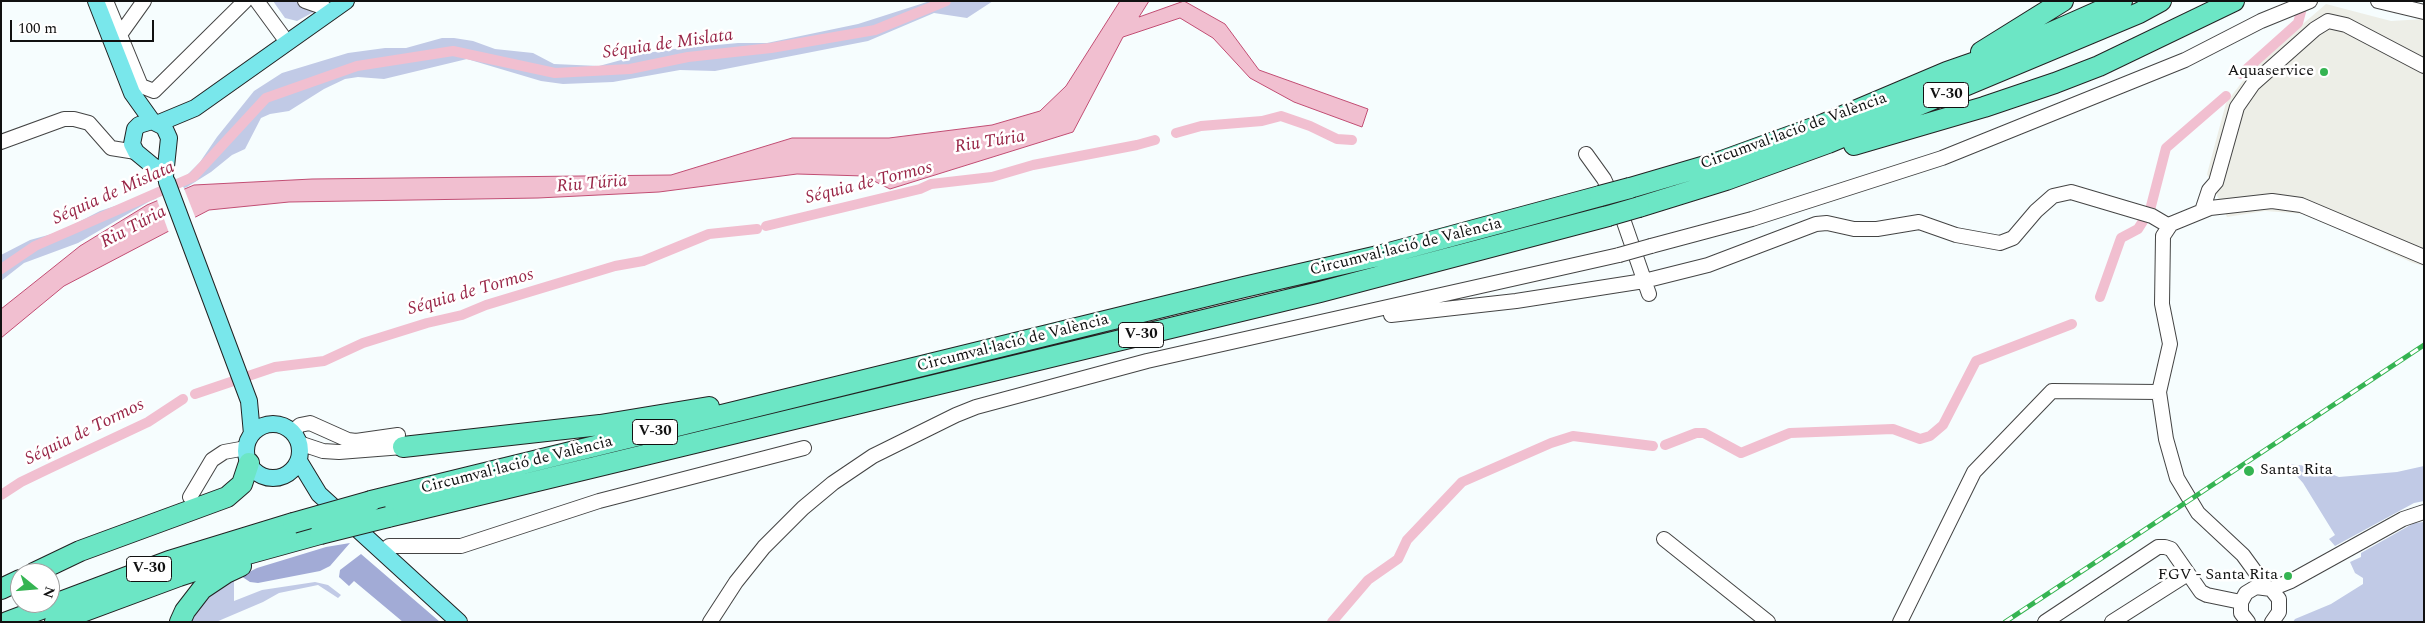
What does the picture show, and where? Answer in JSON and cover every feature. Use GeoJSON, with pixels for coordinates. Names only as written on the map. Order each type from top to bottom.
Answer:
{"type":"FeatureCollection","features":[{"type":"Feature","properties":{"kind":"highway"},"geometry":{"type":"LineString","coordinates":[[1947,72],[2063,1]]}},
{"type":"Feature","properties":{"kind":"highway","name":"Circumval·lació de València"},"geometry":{"type":"LineString","coordinates":[[7,622],[169,561],[371,501],[1244,287],[1378,256],[1630,188],[1722,161],[1805,131],[1947,72],[2016,48],[2122,1]]}},
{"type":"Feature","properties":{"kind":"highway","name":"Circumval·lació de València"},"geometry":{"type":"LineString","coordinates":[[55,622],[179,576],[244,555],[321,538],[340,529],[1320,292],[1639,207],[1726,180],[1828,143],[2138,13],[2161,1]]}},
{"type":"Feature","properties":{"kind":"highway"},"geometry":{"type":"LineString","coordinates":[[1726,180],[1792,164],[1984,107],[2055,83],[2099,66],[2234,1]]}},
{"type":"Feature","properties":{"kind":"highway"},"geometry":{"type":"LineString","coordinates":[[401,441],[600,425],[743,401],[940,362]]}},
{"type":"Feature","properties":{"kind":"highway"},"geometry":{"type":"LineString","coordinates":[[55,563],[80,551],[227,497],[242,484],[249,448]]}},
{"type":"Feature","properties":{"kind":"highway"},"geometry":{"type":"LineString","coordinates":[[180,622],[185,611],[202,589],[226,573],[248,563],[321,538]]}},
{"type":"Feature","properties":{"kind":"main road"},"geometry":{"type":"LineString","coordinates":[[96,1],[155,122],[164,126],[168,144],[166,179]]}},
{"type":"Feature","properties":{"kind":"main road"},"geometry":{"type":"LineString","coordinates":[[137,145],[158,158],[196,108],[346,1]]}},
{"type":"Feature","properties":{"kind":"main road"},"geometry":{"type":"LineString","coordinates":[[140,92],[137,145],[166,179],[250,401],[249,448],[259,474],[273,478],[281,477],[288,474],[299,461]]}},
{"type":"Feature","properties":{"kind":"main road"},"geometry":{"type":"LineString","coordinates":[[137,145],[140,124],[155,122],[196,108]]}},
{"type":"Feature","properties":{"kind":"main road"},"geometry":{"type":"LineString","coordinates":[[250,401],[274,424],[287,428],[296,438],[299,461],[319,494]]}},
{"type":"Feature","properties":{"kind":"main road"},"geometry":{"type":"LineString","coordinates":[[249,448],[258,429],[274,424]]}},
{"type":"Feature","properties":{"kind":"main road"},"geometry":{"type":"LineString","coordinates":[[281,477],[293,480],[319,494],[459,622]]}},
{"type":"Feature","properties":{"kind":"street"},"geometry":{"type":"LineString","coordinates":[[106,1],[141,86],[140,92],[154,91],[159,87],[245,1]]}},
{"type":"Feature","properties":{"kind":"street"},"geometry":{"type":"LineString","coordinates":[[120,36],[144,1]]}},
{"type":"Feature","properties":{"kind":"street"},"geometry":{"type":"LineString","coordinates":[[257,1],[287,42]]}},
{"type":"Feature","properties":{"kind":"street"},"geometry":{"type":"LineString","coordinates":[[305,1],[325,8]]}},
{"type":"Feature","properties":{"kind":"street"},"geometry":{"type":"LineString","coordinates":[[710,622],[736,582],[759,554],[803,508],[833,483],[873,456],[924,429],[976,407],[1128,366],[1620,255],[1752,219],[1942,158],[2185,60],[2261,21],[2310,1]]}},
{"type":"Feature","properties":{"kind":"street"},"geometry":{"type":"LineString","coordinates":[[2378,1],[2424,12]]}},
{"type":"Feature","properties":{"kind":"street"},"geometry":{"type":"LineString","coordinates":[[2212,208],[2216,182],[2237,107],[2253,84],[2315,29],[2328,21],[2346,25],[2424,66]]}},
{"type":"Feature","properties":{"kind":"street"},"geometry":{"type":"LineString","coordinates":[[1,142],[64,119],[74,118],[89,123],[100,135],[109,140],[137,145]]}},
{"type":"Feature","properties":{"kind":"street"},"geometry":{"type":"LineString","coordinates":[[1586,154],[1604,179],[1621,215],[1646,288]]}},
{"type":"Feature","properties":{"kind":"street"},"geometry":{"type":"LineString","coordinates":[[2212,208],[2209,190],[2216,182]]}},
{"type":"Feature","properties":{"kind":"street"},"geometry":{"type":"LineString","coordinates":[[1355,316],[1393,315],[1646,288],[1816,224],[1827,223],[1854,228],[1877,229],[1919,222],[1956,235],[2000,243],[2013,238],[2036,211],[2053,196],[2071,192],[2149,215],[2166,231],[2162,304],[2170,344],[2159,392],[2168,446],[2177,478],[2198,513],[2243,555],[2275,605]]}},
{"type":"Feature","properties":{"kind":"street"},"geometry":{"type":"LineString","coordinates":[[2166,231],[2212,208],[2272,200],[2301,205],[2424,257]]}},
{"type":"Feature","properties":{"kind":"street"},"geometry":{"type":"LineString","coordinates":[[1900,622],[1974,472],[2052,391],[2159,392]]}},
{"type":"Feature","properties":{"kind":"street"},"geometry":{"type":"LineString","coordinates":[[310,423],[356,441],[401,441],[339,452],[323,451],[296,438],[300,425],[310,423]]}},
{"type":"Feature","properties":{"kind":"street"},"geometry":{"type":"LineString","coordinates":[[190,497],[212,460],[224,452],[249,448]]}},
{"type":"Feature","properties":{"kind":"street"},"geometry":{"type":"LineString","coordinates":[[382,552],[389,546],[461,546],[599,501],[804,448]]}},
{"type":"Feature","properties":{"kind":"street"},"geometry":{"type":"LineString","coordinates":[[2275,605],[2291,581],[2403,518],[2424,512]]}},
{"type":"Feature","properties":{"kind":"street"},"geometry":{"type":"LineString","coordinates":[[1664,539],[1768,622]]}},
{"type":"Feature","properties":{"kind":"street"},"geometry":{"type":"LineString","coordinates":[[2049,621],[2158,547],[2170,549],[2196,588],[2207,595],[2244,597],[2256,587],[2275,605]]}},
{"type":"Feature","properties":{"kind":"street"},"geometry":{"type":"LineString","coordinates":[[1,580],[80,551]]}},
{"type":"Feature","properties":{"kind":"street"},"geometry":{"type":"LineString","coordinates":[[2247,622],[2241,613],[2249,566]]}},
{"type":"Feature","properties":{"kind":"street"},"geometry":{"type":"LineString","coordinates":[[2112,622],[2186,575]]}},
{"type":"Feature","properties":{"kind":"shaded area"},"geometry":{"type":"Polygon","coordinates":[[[273,1],[334,1],[297,21],[285,18],[273,1]]]}},
{"type":"Feature","properties":{"kind":"shaded area"},"geometry":{"type":"Polygon","coordinates":[[[930,1],[993,1],[967,18],[934,13],[868,41],[715,71],[680,70],[613,82],[563,84],[541,81],[467,59],[384,79],[358,77],[345,79],[324,89],[289,111],[270,114],[261,118],[245,149],[232,155],[211,172],[187,187],[150,201],[78,243],[24,263],[1,281],[1,255],[30,240],[59,232],[100,211],[151,194],[186,176],[200,162],[217,137],[254,91],[282,73],[348,53],[385,48],[406,48],[442,38],[454,38],[473,41],[495,49],[533,53],[554,64],[599,66],[647,53],[674,49],[738,43],[767,43],[858,24],[930,1]]]}},
{"type":"Feature","properties":{"kind":"shaded area"},"geometry":{"type":"Polygon","coordinates":[[[2326,4],[2391,21],[2424,19],[2424,266],[2413,263],[2305,214],[2265,211],[2227,217],[2207,174],[2226,103],[2254,66],[2326,4]]]}},
{"type":"Feature","properties":{"kind":"shaded area"},"geometry":{"type":"Polygon","coordinates":[[[2286,464],[2309,466],[2339,477],[2397,472],[2424,466],[2424,501],[2414,503],[2335,546],[2329,539],[2335,535],[2303,483],[2286,464]]]}},
{"type":"Feature","properties":{"kind":"shaded area"},"geometry":{"type":"Polygon","coordinates":[[[2424,522],[2424,622],[2293,622],[2295,619],[2331,604],[2363,584],[2363,578],[2355,573],[2350,562],[2361,557],[2361,553],[2414,523],[2424,522]]]}},
{"type":"Feature","properties":{"kind":"shaded area"},"geometry":{"type":"Polygon","coordinates":[[[350,543],[330,566],[320,571],[258,583],[250,582],[241,576],[257,568],[326,547],[350,543]]]}},
{"type":"Feature","properties":{"kind":"shaded area"},"geometry":{"type":"Polygon","coordinates":[[[361,554],[440,622],[403,622],[354,581],[349,586],[339,577],[340,570],[361,554]]]}},
{"type":"Feature","properties":{"kind":"shaded area"},"geometry":{"type":"Polygon","coordinates":[[[234,578],[234,601],[262,590],[315,582],[328,585],[341,595],[338,598],[318,585],[279,593],[216,622],[190,622],[202,603],[216,589],[234,578]]]}},
{"type":"Feature","properties":{"kind":"water","name":"Riu Túria"},"geometry":{"type":"Polygon","coordinates":[[[1120,1],[1149,1],[1139,17],[1184,1],[1225,24],[1259,70],[1368,109],[1362,127],[1294,102],[1250,78],[1213,38],[1180,18],[1123,37],[1073,132],[890,189],[864,176],[797,174],[659,192],[538,198],[289,202],[209,210],[64,286],[1,338],[1,309],[80,246],[147,205],[194,185],[312,179],[671,175],[792,138],[889,138],[992,125],[1040,111],[1066,86],[1120,1]]]}},
{"type":"Feature","properties":{"kind":"pier"},"geometry":{"type":"Polygon","coordinates":[[[183,186],[196,219],[169,233],[156,197],[183,186]]]}},
{"type":"Feature","properties":{"kind":"waterway","name":"Séquia de Mislata"},"geometry":{"type":"LineString","coordinates":[[1,269],[35,246],[193,177],[266,98],[357,66],[453,51],[555,73],[630,69],[688,57],[771,48],[875,30],[946,1]]}},
{"type":"Feature","properties":{"kind":"waterway"},"geometry":{"type":"LineString","coordinates":[[2241,74],[2298,23],[2302,8]]}},
{"type":"Feature","properties":{"kind":"waterway"},"geometry":{"type":"LineString","coordinates":[[2100,297],[2121,238],[2138,229],[2150,210],[2166,148],[2226,96]]}},
{"type":"Feature","properties":{"kind":"waterway","name":"Séquia de Tormos"},"geometry":{"type":"LineString","coordinates":[[1176,133],[1201,126],[1262,121],[1281,116],[1310,126],[1337,139],[1352,140]]}},
{"type":"Feature","properties":{"kind":"waterway","name":"Séquia de Tormos"},"geometry":{"type":"LineString","coordinates":[[766,226],[920,189],[931,184],[992,177],[1033,165],[1155,140]]}},
{"type":"Feature","properties":{"kind":"waterway","name":"Séquia de Tormos"},"geometry":{"type":"LineString","coordinates":[[195,394],[275,367],[324,361],[363,343],[427,323],[462,315],[486,305],[615,266],[643,261],[709,234],[757,229]]}},
{"type":"Feature","properties":{"kind":"waterway"},"geometry":{"type":"LineString","coordinates":[[1665,445],[1696,433],[1704,433],[1741,453],[1790,433],[1893,429],[1920,439],[1930,436],[1943,425],[1976,361],[2072,324]]}},
{"type":"Feature","properties":{"kind":"waterway","name":"Séquia de Tormos"},"geometry":{"type":"LineString","coordinates":[[1,495],[21,482],[148,422],[183,399]]}},
{"type":"Feature","properties":{"kind":"waterway"},"geometry":{"type":"LineString","coordinates":[[1332,622],[1368,580],[1398,559],[1407,540],[1462,482],[1551,443],[1573,436],[1653,446]]}},
{"type":"Feature","properties":{"kind":"railway"},"geometry":{"type":"LineString","coordinates":[[2005,622],[2424,345]]}},
{"type":"Feature","properties":{"kind":"place","name":"Aquaservice"},"geometry":{"type":"Point","coordinates":[2324,72]}},
{"type":"Feature","properties":{"kind":"place","name":"Santa Rita"},"geometry":{"type":"Point","coordinates":[2249,471]}},
{"type":"Feature","properties":{"kind":"place","name":"FGV - Santa Rita"},"geometry":{"type":"Point","coordinates":[2288,576]}}]}
